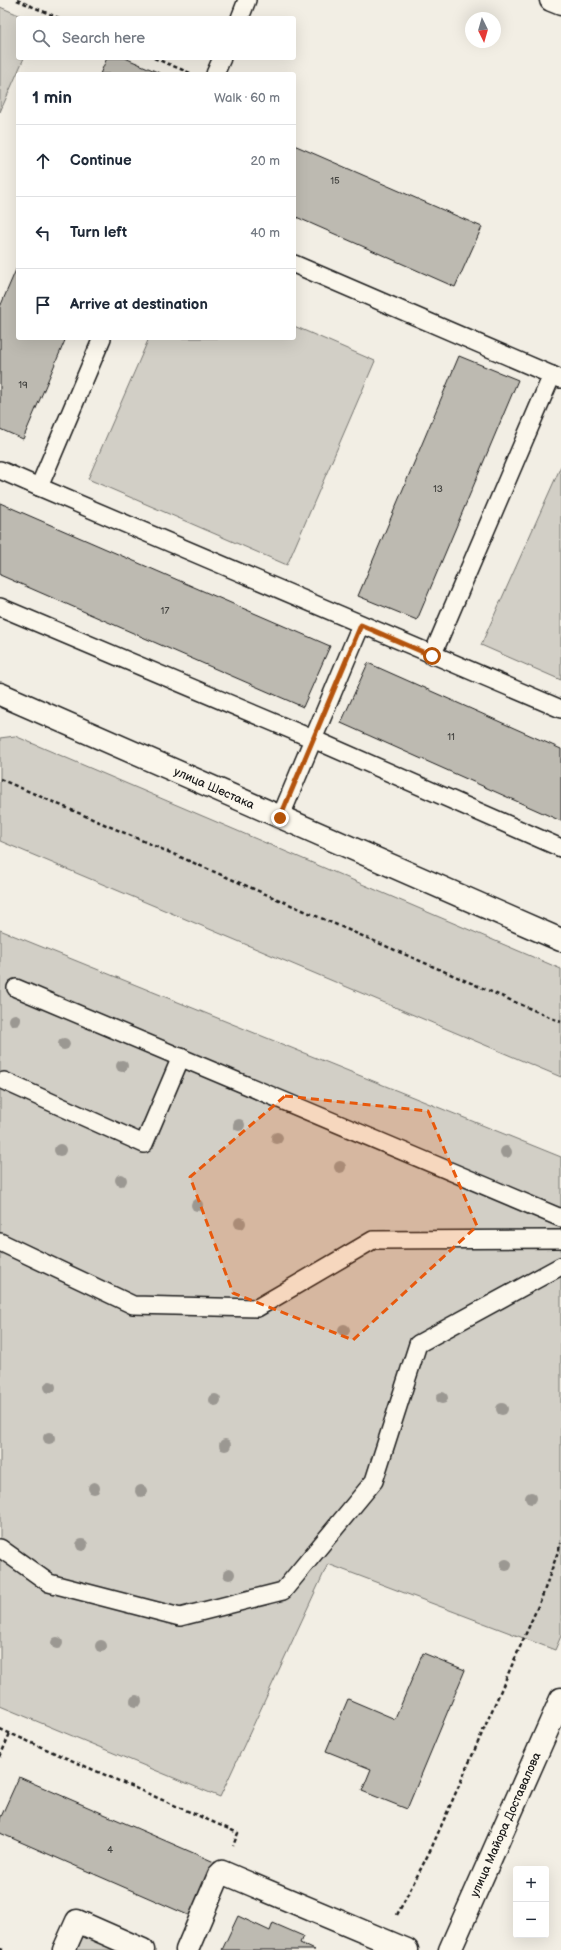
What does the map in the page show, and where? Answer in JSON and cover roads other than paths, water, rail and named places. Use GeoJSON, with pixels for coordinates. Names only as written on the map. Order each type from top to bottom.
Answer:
{"type":"FeatureCollection","features":[{"type":"Feature","properties":{"kind":"street"},"geometry":{"type":"LineString","coordinates":[[551,0],[561,4]]}},
{"type":"Feature","properties":{"kind":"street","name":"улица Шестака"},"geometry":{"type":"LineString","coordinates":[[0,694],[561,940]]}},
{"type":"Feature","properties":{"kind":"street","name":"улица Майора Доставалова"},"geometry":{"type":"LineString","coordinates":[[450,1950],[561,1699]]}},
{"type":"Feature","properties":{"kind":"street"},"geometry":{"type":"LineString","coordinates":[[187,1950],[222,1872],[408,1950]]}},
{"type":"Feature","properties":{"kind":"street"},"geometry":{"type":"LineString","coordinates":[[64,1950],[77,1921],[144,1950]]}},
{"type":"Feature","properties":{"kind":"lane"},"geometry":{"type":"LineString","coordinates":[[241,16],[247,0]]}},
{"type":"Feature","properties":{"kind":"lane"},"geometry":{"type":"LineString","coordinates":[[216,72],[221,60]]}},
{"type":"Feature","properties":{"kind":"lane"},"geometry":{"type":"LineString","coordinates":[[296,265],[556,377],[432,656]]}},
{"type":"Feature","properties":{"kind":"lane"},"geometry":{"type":"LineString","coordinates":[[39,487],[101,340]]}},
{"type":"Feature","properties":{"kind":"lane"},"geometry":{"type":"LineString","coordinates":[[0,470],[432,656],[561,709]]}},
{"type":"Feature","properties":{"kind":"lane"},"geometry":{"type":"LineString","coordinates":[[0,607],[313,739],[561,848]]}},
{"type":"Feature","properties":{"kind":"lane"},"geometry":{"type":"LineString","coordinates":[[280,818],[361,625]]}},
{"type":"Feature","properties":{"kind":"lane"},"geometry":{"type":"LineString","coordinates":[[16,988],[181,1056],[561,1218]]}},
{"type":"Feature","properties":{"kind":"lane"},"geometry":{"type":"LineString","coordinates":[[4,1081],[144,1144],[181,1056]]}},
{"type":"Feature","properties":{"kind":"lane"},"geometry":{"type":"LineString","coordinates":[[0,1242],[133,1305],[257,1308],[373,1240],[561,1239]]}},
{"type":"Feature","properties":{"kind":"lane"},"geometry":{"type":"LineString","coordinates":[[0,1548],[49,1583],[180,1617],[283,1591],[374,1482],[418,1344],[561,1266]]}}]}
